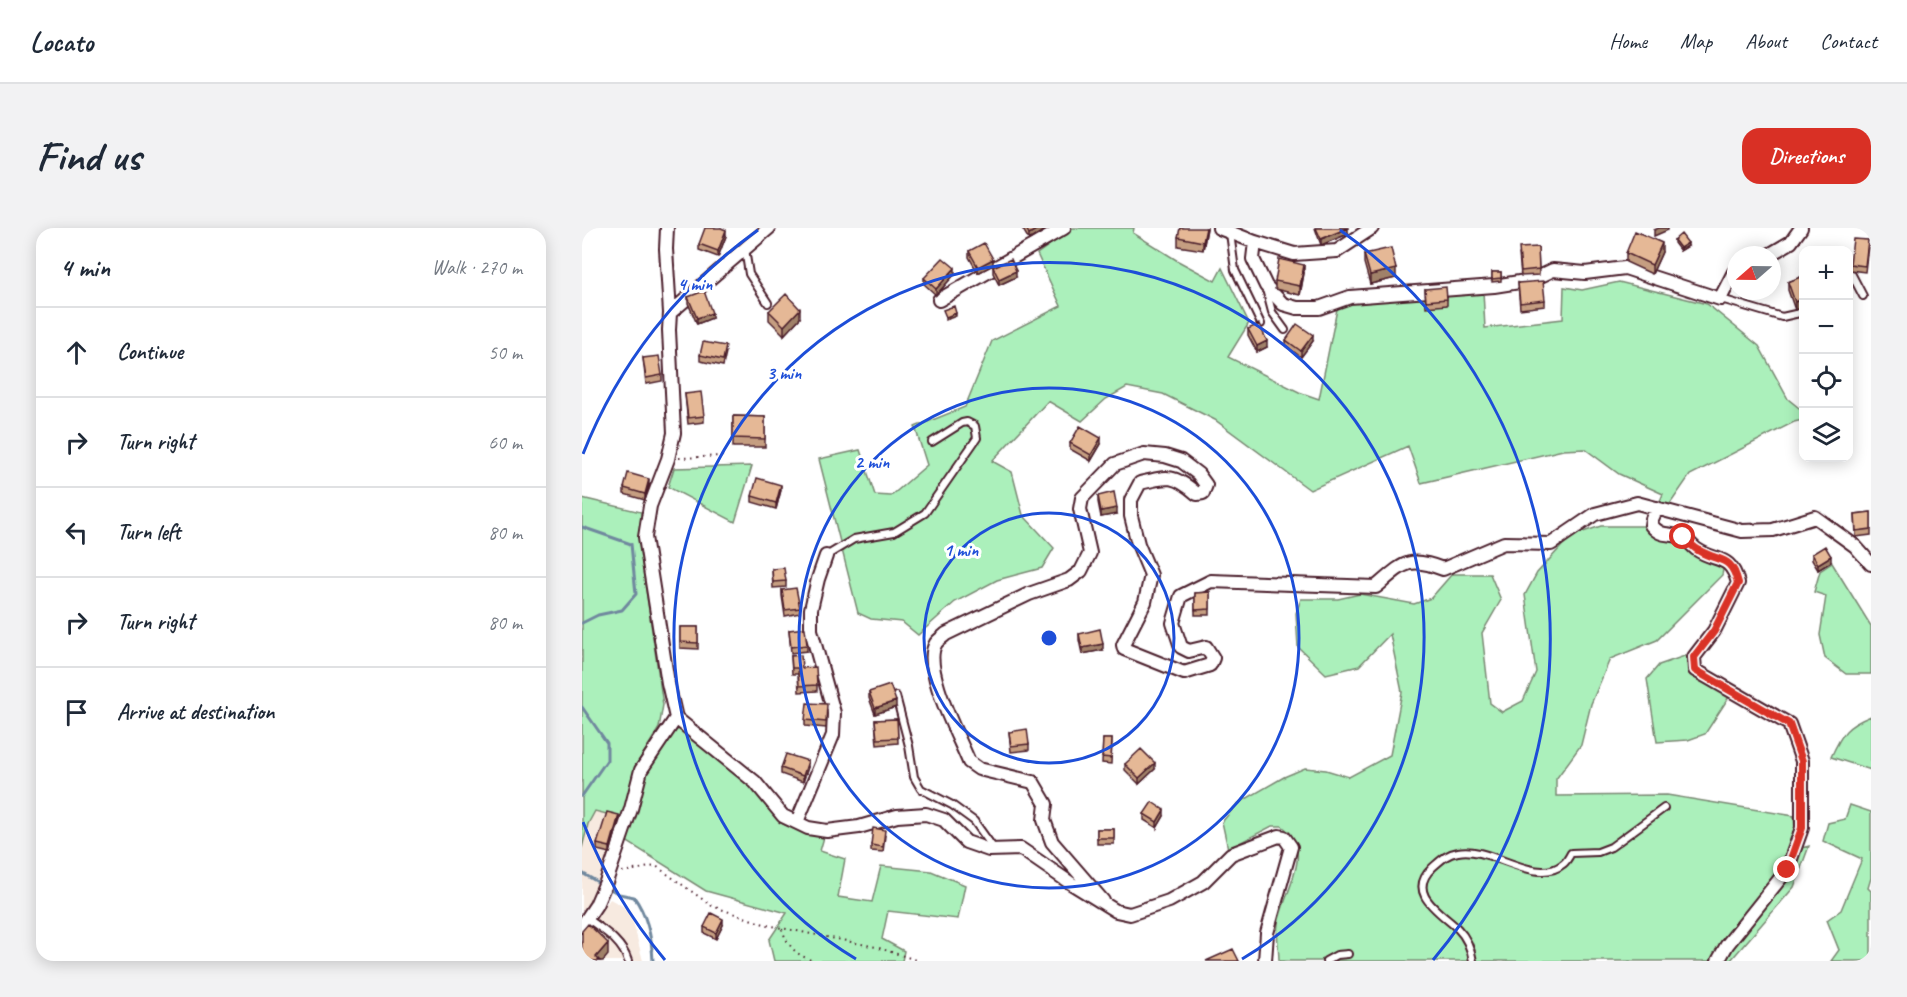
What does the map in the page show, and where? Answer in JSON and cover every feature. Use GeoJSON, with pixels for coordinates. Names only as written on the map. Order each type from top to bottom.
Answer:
{"type":"FeatureCollection","features":[{"type":"Feature","properties":{"kind":"street"},"geometry":{"type":"LineString","coordinates":[[668,228],[666,249],[674,433],[668,459],[650,506],[645,537],[668,683],[676,718],[755,782],[783,816],[808,828],[827,831],[859,828],[897,816],[926,814],[944,820],[966,842],[994,849],[1022,849],[1069,882],[1116,910],[1130,914],[1169,901],[1203,882],[1231,854],[1279,836],[1284,837],[1291,847],[1267,933],[1266,961]]}},
{"type":"Feature","properties":{"kind":"street"},"geometry":{"type":"LineString","coordinates":[[670,313],[769,228]]}},
{"type":"Feature","properties":{"kind":"street"},"geometry":{"type":"LineString","coordinates":[[1224,230],[1294,254],[1337,251],[1372,228]]}},
{"type":"Feature","properties":{"kind":"street"},"geometry":{"type":"LineString","coordinates":[[1781,248],[1791,242],[1802,228]]}},
{"type":"Feature","properties":{"kind":"street"},"geometry":{"type":"LineString","coordinates":[[939,300],[1060,229]]}},
{"type":"Feature","properties":{"kind":"street"},"geometry":{"type":"LineString","coordinates":[[1255,242],[1253,260],[1266,286],[1283,304],[1297,308],[1318,308],[1350,297],[1494,286],[1532,280],[1553,270],[1586,273],[1625,268],[1720,299],[1727,287]]}},
{"type":"Feature","properties":{"kind":"street"},"geometry":{"type":"LineString","coordinates":[[1103,901],[1052,842],[1044,820],[1046,804],[1033,782],[979,769],[969,762],[934,679],[932,662],[935,644],[946,634],[1029,594],[1069,580],[1081,571],[1090,553],[1080,509],[1082,498],[1115,464],[1144,454],[1165,456],[1181,461],[1198,474],[1206,485],[1203,493],[1197,494],[1185,483],[1168,477],[1140,483],[1131,500],[1131,516],[1138,544],[1151,575],[1145,602],[1123,645],[1124,650],[1184,673],[1210,665],[1214,658],[1206,647],[1189,651],[1181,647],[1173,623],[1175,614],[1181,596],[1211,581],[1376,587],[1402,565],[1424,561],[1443,569],[1504,543],[1551,544],[1595,514],[1638,503],[1742,531],[1773,530],[1815,517],[1855,546],[1871,564]]}},
{"type":"Feature","properties":{"kind":"street"},"geometry":{"type":"LineString","coordinates":[[1657,508],[1651,525],[1657,532],[1683,537],[1698,550],[1728,562],[1734,568],[1738,583],[1714,631],[1694,657],[1695,670],[1789,724],[1802,761],[1802,828],[1787,870],[1726,945],[1718,961]]}},
{"type":"Feature","properties":{"kind":"street"},"geometry":{"type":"LineString","coordinates":[[796,822],[834,735],[834,713],[811,630],[811,609],[826,556]]}},
{"type":"Feature","properties":{"kind":"street"},"geometry":{"type":"LineString","coordinates":[[584,922],[596,905],[608,878],[631,809],[641,770],[676,718]]}},
{"type":"Feature","properties":{"kind":"lane"},"geometry":{"type":"LineString","coordinates":[[1224,230],[1235,270],[1261,324]]}},
{"type":"Feature","properties":{"kind":"lane"},"geometry":{"type":"LineString","coordinates":[[745,249],[748,274],[768,303]]}},
{"type":"Feature","properties":{"kind":"lane"},"geometry":{"type":"LineString","coordinates":[[1853,277],[1863,296]]}},
{"type":"Feature","properties":{"kind":"lane"},"geometry":{"type":"LineString","coordinates":[[1266,286],[1272,312],[1285,330]]}},
{"type":"Feature","properties":{"kind":"lane"},"geometry":{"type":"LineString","coordinates":[[1720,299],[1782,317],[1799,313]]}},
{"type":"Feature","properties":{"kind":"lane"},"geometry":{"type":"LineString","coordinates":[[826,556],[854,539],[894,532],[925,513],[977,438],[975,426],[967,422],[962,423],[932,442]]}},
{"type":"Feature","properties":{"kind":"lane"},"geometry":{"type":"LineString","coordinates":[[896,696],[909,746],[914,777],[921,789],[952,805],[974,821],[994,849]]}},
{"type":"Feature","properties":{"kind":"lane"},"geometry":{"type":"LineString","coordinates":[[1473,961],[1471,949],[1459,930],[1430,906],[1422,889],[1426,874],[1446,854],[1468,850],[1499,858],[1520,868],[1545,871],[1562,865],[1571,853],[1598,852],[1611,847],[1664,808]]}},
{"type":"Feature","properties":{"kind":"lane"},"geometry":{"type":"LineString","coordinates":[[584,922],[611,936],[626,952],[628,961]]}},
{"type":"Feature","properties":{"kind":"lane"},"geometry":{"type":"LineString","coordinates":[[1326,961],[1337,955],[1348,954]]}},
{"type":"Feature","properties":{"kind":"path"},"geometry":{"type":"LineString","coordinates":[[668,459],[723,456]]}},
{"type":"Feature","properties":{"kind":"path"},"geometry":{"type":"LineString","coordinates":[[608,878],[656,866],[712,906],[782,928],[876,947],[919,961]]}},
{"type":"Feature","properties":{"kind":"path"},"geometry":{"type":"LineString","coordinates":[[782,928],[787,943],[793,950],[800,956],[814,961]]}},
{"type":"Feature","properties":{"kind":"shaded area"},"geometry":{"type":"Polygon","coordinates":[[[595,811],[623,818],[591,903],[582,915],[582,848],[588,824],[595,811]]]}},
{"type":"Feature","properties":{"kind":"shaded area"},"geometry":{"type":"Polygon","coordinates":[[[610,899],[630,910],[643,961],[582,961],[582,938],[610,899]]]}},
{"type":"Feature","properties":{"kind":"green space"},"geometry":{"type":"Polygon","coordinates":[[[1073,228],[1134,228],[1133,233],[1215,281],[1222,268],[1249,323],[1228,357],[1299,392],[1319,399],[1337,309],[1350,300],[1483,291],[1485,328],[1563,319],[1564,287],[1582,290],[1619,282],[1707,304],[1759,346],[1788,399],[1799,408],[1799,421],[1690,475],[1668,507],[1660,501],[1663,494],[1619,474],[1585,449],[1563,450],[1421,483],[1408,446],[1310,490],[1215,420],[1163,394],[1127,387],[1106,399],[1082,421],[1048,401],[992,461],[1012,472],[1023,515],[1054,548],[1042,568],[997,580],[955,602],[918,635],[902,622],[871,619],[858,613],[819,459],[860,450],[875,495],[891,496],[927,465],[915,427],[965,407],[992,341],[1061,306],[1037,254],[1073,228]]]}},
{"type":"Feature","properties":{"kind":"green space"},"geometry":{"type":"Polygon","coordinates":[[[752,466],[735,522],[668,487],[674,468],[752,466]]]}},
{"type":"Feature","properties":{"kind":"green space"},"geometry":{"type":"Polygon","coordinates":[[[582,498],[641,512],[639,543],[663,705],[659,728],[637,764],[623,818],[595,811],[588,824],[582,848],[582,498]]]}},
{"type":"Feature","properties":{"kind":"green space"},"geometry":{"type":"Polygon","coordinates":[[[1601,526],[1648,526],[1680,539],[1724,565],[1722,575],[1657,640],[1610,659],[1591,704],[1581,745],[1556,779],[1556,796],[1667,795],[1794,816],[1795,832],[1789,851],[1809,846],[1794,887],[1730,961],[1279,961],[1278,924],[1295,872],[1297,847],[1292,836],[1282,826],[1272,826],[1228,849],[1222,822],[1237,804],[1284,777],[1305,768],[1326,770],[1349,777],[1390,755],[1402,692],[1390,634],[1359,666],[1326,674],[1298,647],[1296,613],[1301,599],[1338,599],[1360,594],[1414,604],[1431,598],[1452,574],[1490,574],[1501,600],[1482,633],[1490,703],[1502,712],[1523,701],[1536,672],[1525,595],[1537,573],[1571,536],[1601,526]]]}},
{"type":"Feature","properties":{"kind":"green space"},"geometry":{"type":"Polygon","coordinates":[[[1832,563],[1871,626],[1871,674],[1846,674],[1825,658],[1820,635],[1826,596],[1814,592],[1820,571],[1832,563]]]}},
{"type":"Feature","properties":{"kind":"green space"},"geometry":{"type":"Polygon","coordinates":[[[1693,653],[1691,673],[1729,697],[1705,734],[1688,740],[1657,742],[1647,679],[1659,665],[1693,653]]]}},
{"type":"Feature","properties":{"kind":"green space"},"geometry":{"type":"Polygon","coordinates":[[[1871,716],[1871,770],[1831,757],[1846,731],[1871,716]]]}},
{"type":"Feature","properties":{"kind":"green space"},"geometry":{"type":"Polygon","coordinates":[[[680,729],[754,789],[783,824],[802,832],[824,837],[820,851],[845,859],[838,897],[872,902],[881,866],[931,871],[965,885],[958,919],[888,911],[882,939],[904,951],[902,961],[774,961],[769,940],[787,913],[706,891],[626,841],[643,776],[673,731],[680,729]]]}},
{"type":"Feature","properties":{"kind":"green space"},"geometry":{"type":"Polygon","coordinates":[[[1850,805],[1871,812],[1871,878],[1868,888],[1871,891],[1871,961],[1831,961],[1839,950],[1827,920],[1841,910],[1862,859],[1823,841],[1828,823],[1845,819],[1850,805]]]}},
{"type":"Feature","properties":{"kind":"building"},"geometry":{"type":"Polygon","coordinates":[[[705,228],[726,230],[718,251],[699,244],[705,228]]]}},
{"type":"Feature","properties":{"kind":"building"},"geometry":{"type":"Polygon","coordinates":[[[1026,228],[1039,228],[1029,234],[1026,228]]]}},
{"type":"Feature","properties":{"kind":"building"},"geometry":{"type":"Polygon","coordinates":[[[1180,228],[1206,228],[1203,242],[1178,237],[1180,228]]]}},
{"type":"Feature","properties":{"kind":"building"},"geometry":{"type":"Polygon","coordinates":[[[1316,228],[1348,228],[1321,239],[1316,228]]]}},
{"type":"Feature","properties":{"kind":"building"},"geometry":{"type":"Polygon","coordinates":[[[1635,231],[1662,243],[1652,265],[1626,253],[1635,231]]]}},
{"type":"Feature","properties":{"kind":"building"},"geometry":{"type":"Polygon","coordinates":[[[1681,234],[1688,243],[1680,248],[1674,240],[1681,234]]]}},
{"type":"Feature","properties":{"kind":"building"},"geometry":{"type":"Polygon","coordinates":[[[1853,239],[1868,240],[1865,266],[1853,264],[1853,239]]]}},
{"type":"Feature","properties":{"kind":"building"},"geometry":{"type":"Polygon","coordinates":[[[984,243],[993,259],[978,267],[969,251],[984,243]]]}},
{"type":"Feature","properties":{"kind":"building"},"geometry":{"type":"Polygon","coordinates":[[[1538,247],[1539,269],[1521,271],[1519,248],[1538,247]]]}},
{"type":"Feature","properties":{"kind":"building"},"geometry":{"type":"Polygon","coordinates":[[[1391,248],[1396,269],[1370,275],[1364,254],[1391,248]]]}},
{"type":"Feature","properties":{"kind":"building"},"geometry":{"type":"Polygon","coordinates":[[[943,258],[955,268],[936,289],[924,278],[943,258]]]}},
{"type":"Feature","properties":{"kind":"building"},"geometry":{"type":"Polygon","coordinates":[[[1011,259],[1016,271],[999,279],[993,267],[1011,259]]]}},
{"type":"Feature","properties":{"kind":"building"},"geometry":{"type":"Polygon","coordinates":[[[1279,259],[1304,265],[1300,286],[1275,281],[1279,259]]]}},
{"type":"Feature","properties":{"kind":"building"},"geometry":{"type":"Polygon","coordinates":[[[1492,272],[1501,272],[1501,278],[1492,279],[1492,272]]]}},
{"type":"Feature","properties":{"kind":"building"},"geometry":{"type":"Polygon","coordinates":[[[1799,278],[1799,300],[1795,302],[1788,282],[1799,278]]]}},
{"type":"Feature","properties":{"kind":"building"},"geometry":{"type":"Polygon","coordinates":[[[1543,281],[1545,300],[1520,303],[1518,283],[1543,281]]]}},
{"type":"Feature","properties":{"kind":"building"},"geometry":{"type":"Polygon","coordinates":[[[1446,287],[1447,299],[1426,301],[1425,289],[1446,287]]]}},
{"type":"Feature","properties":{"kind":"building"},"geometry":{"type":"Polygon","coordinates":[[[704,291],[712,313],[697,318],[688,297],[704,291]]]}},
{"type":"Feature","properties":{"kind":"building"},"geometry":{"type":"Polygon","coordinates":[[[786,294],[800,309],[784,326],[769,311],[786,294]]]}},
{"type":"Feature","properties":{"kind":"building"},"geometry":{"type":"Polygon","coordinates":[[[954,306],[956,313],[946,317],[943,310],[954,306]]]}},
{"type":"Feature","properties":{"kind":"building"},"geometry":{"type":"Polygon","coordinates":[[[1259,324],[1267,341],[1257,346],[1248,329],[1259,324]]]}},
{"type":"Feature","properties":{"kind":"building"},"geometry":{"type":"Polygon","coordinates":[[[1297,324],[1313,335],[1301,351],[1286,340],[1297,324]]]}},
{"type":"Feature","properties":{"kind":"building"},"geometry":{"type":"Polygon","coordinates":[[[703,342],[726,346],[723,360],[700,355],[703,342]]]}},
{"type":"Feature","properties":{"kind":"building"},"geometry":{"type":"Polygon","coordinates":[[[659,356],[662,375],[646,378],[643,358],[659,356]]]}},
{"type":"Feature","properties":{"kind":"building"},"geometry":{"type":"Polygon","coordinates":[[[701,392],[704,416],[688,418],[685,394],[701,392]]]}},
{"type":"Feature","properties":{"kind":"building"},"geometry":{"type":"Polygon","coordinates":[[[733,416],[765,417],[765,439],[733,438],[733,416]]]}},
{"type":"Feature","properties":{"kind":"building"},"geometry":{"type":"Polygon","coordinates":[[[1080,426],[1101,438],[1091,455],[1070,443],[1080,426]]]}},
{"type":"Feature","properties":{"kind":"building"},"geometry":{"type":"Polygon","coordinates":[[[628,473],[649,479],[645,494],[624,488],[628,473]]]}},
{"type":"Feature","properties":{"kind":"building"},"geometry":{"type":"Polygon","coordinates":[[[757,478],[781,485],[776,503],[752,496],[757,478]]]}},
{"type":"Feature","properties":{"kind":"building"},"geometry":{"type":"Polygon","coordinates":[[[1114,492],[1117,508],[1101,511],[1098,496],[1114,492]]]}},
{"type":"Feature","properties":{"kind":"building"},"geometry":{"type":"Polygon","coordinates":[[[1871,512],[1871,529],[1856,531],[1855,514],[1871,512]]]}},
{"type":"Feature","properties":{"kind":"building"},"geometry":{"type":"Polygon","coordinates":[[[1825,546],[1831,556],[1818,564],[1812,554],[1825,546]]]}},
{"type":"Feature","properties":{"kind":"building"},"geometry":{"type":"Polygon","coordinates":[[[784,568],[786,581],[773,582],[772,569],[784,568]]]}},
{"type":"Feature","properties":{"kind":"building"},"geometry":{"type":"Polygon","coordinates":[[[796,588],[800,608],[785,610],[782,590],[796,588]]]}},
{"type":"Feature","properties":{"kind":"building"},"geometry":{"type":"Polygon","coordinates":[[[1210,592],[1210,609],[1195,610],[1195,593],[1210,592]]]}},
{"type":"Feature","properties":{"kind":"building"},"geometry":{"type":"Polygon","coordinates":[[[680,627],[698,627],[698,643],[680,642],[680,627]]]}},
{"type":"Feature","properties":{"kind":"building"},"geometry":{"type":"Polygon","coordinates":[[[805,628],[807,645],[791,647],[789,630],[805,628]]]}},
{"type":"Feature","properties":{"kind":"building"},"geometry":{"type":"Polygon","coordinates":[[[1100,629],[1103,644],[1082,648],[1079,634],[1100,629]]]}},
{"type":"Feature","properties":{"kind":"building"},"geometry":{"type":"Polygon","coordinates":[[[801,655],[802,668],[816,667],[817,685],[799,686],[798,668],[792,668],[791,656],[801,655]]]}},
{"type":"Feature","properties":{"kind":"building"},"geometry":{"type":"Polygon","coordinates":[[[890,685],[896,701],[875,708],[869,692],[890,685]]]}},
{"type":"Feature","properties":{"kind":"building"},"geometry":{"type":"Polygon","coordinates":[[[807,703],[827,704],[826,722],[805,720],[807,703]]]}},
{"type":"Feature","properties":{"kind":"building"},"geometry":{"type":"Polygon","coordinates":[[[897,719],[898,738],[877,739],[875,720],[897,719]]]}},
{"type":"Feature","properties":{"kind":"building"},"geometry":{"type":"Polygon","coordinates":[[[1027,729],[1029,744],[1011,746],[1009,732],[1027,729]]]}},
{"type":"Feature","properties":{"kind":"building"},"geometry":{"type":"Polygon","coordinates":[[[1103,739],[1112,739],[1111,758],[1102,757],[1103,739]]]}},
{"type":"Feature","properties":{"kind":"building"},"geometry":{"type":"Polygon","coordinates":[[[1141,749],[1155,763],[1139,778],[1125,764],[1141,749]]]}},
{"type":"Feature","properties":{"kind":"building"},"geometry":{"type":"Polygon","coordinates":[[[786,754],[808,761],[803,776],[781,768],[786,754]]]}},
{"type":"Feature","properties":{"kind":"building"},"geometry":{"type":"Polygon","coordinates":[[[1152,802],[1164,810],[1157,822],[1144,814],[1152,802]]]}},
{"type":"Feature","properties":{"kind":"building"},"geometry":{"type":"Polygon","coordinates":[[[607,812],[619,815],[610,847],[597,844],[607,812]]]}},
{"type":"Feature","properties":{"kind":"building"},"geometry":{"type":"Polygon","coordinates":[[[873,828],[885,830],[883,847],[871,845],[873,828]]]}},
{"type":"Feature","properties":{"kind":"building"},"geometry":{"type":"Polygon","coordinates":[[[1097,829],[1114,829],[1114,838],[1097,838],[1097,829]]]}},
{"type":"Feature","properties":{"kind":"building"},"geometry":{"type":"Polygon","coordinates":[[[711,913],[723,919],[716,933],[704,927],[711,913]]]}},
{"type":"Feature","properties":{"kind":"building"},"geometry":{"type":"Polygon","coordinates":[[[588,924],[608,943],[596,957],[600,961],[582,961],[582,931],[588,924]]]}},
{"type":"Feature","properties":{"kind":"building"},"geometry":{"type":"Polygon","coordinates":[[[1233,949],[1239,961],[1206,961],[1233,949]]]}},
{"type":"Feature","properties":{"kind":"waterway"},"geometry":{"type":"LineString","coordinates":[[582,527],[631,544],[636,594],[622,610],[598,615],[582,623]]}},
{"type":"Feature","properties":{"kind":"waterway"},"geometry":{"type":"LineString","coordinates":[[582,707],[607,743],[607,760],[582,796]]}},
{"type":"Feature","properties":{"kind":"waterway"},"geometry":{"type":"LineString","coordinates":[[582,873],[601,884]]}},
{"type":"Feature","properties":{"kind":"waterway"},"geometry":{"type":"LineString","coordinates":[[607,887],[619,894],[634,897],[639,904],[648,928],[653,961]]}},
{"type":"Feature","properties":{"kind":"route"},"geometry":{"type":"LineString","coordinates":[[1683,537],[1698,550],[1728,562],[1734,568],[1738,583],[1714,631],[1694,657],[1695,670],[1789,724],[1797,744],[1802,761],[1802,828],[1787,870]]}}]}
